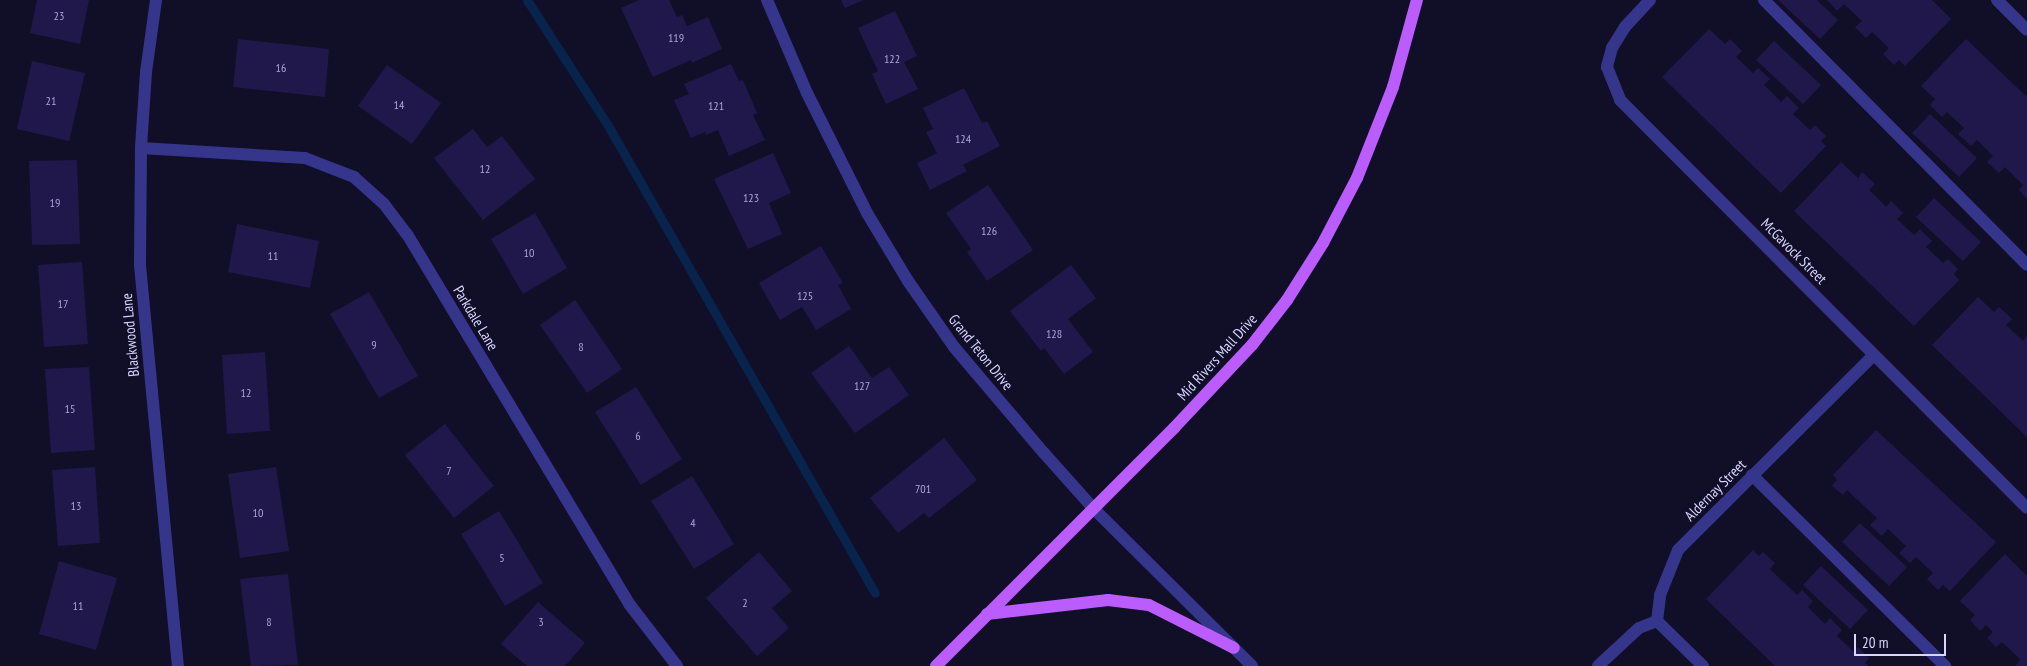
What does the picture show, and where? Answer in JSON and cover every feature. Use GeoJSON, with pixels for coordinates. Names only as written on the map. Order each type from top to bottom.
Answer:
{"type":"FeatureCollection","features":[{"type":"Feature","properties":{"kind":"main road","name":"Mid Rivers Mall Drive"},"geometry":{"type":"LineString","coordinates":[[936,666],[1174,428],[1252,345],[1298,284],[1323,243],[1358,178],[1393,87],[1409,35],[1416,0]]}},
{"type":"Feature","properties":{"kind":"main road"},"geometry":{"type":"LineString","coordinates":[[987,614],[1108,600],[1148,605],[1234,648]]}},
{"type":"Feature","properties":{"kind":"street","name":"Blackwood Lane"},"geometry":{"type":"LineString","coordinates":[[156,0],[146,72],[141,148],[140,265],[178,666]]}},
{"type":"Feature","properties":{"kind":"street","name":"Grand Teton Drive"},"geometry":{"type":"LineString","coordinates":[[767,0],[807,93],[867,212],[908,282],[954,347],[1093,508],[1252,666]]}},
{"type":"Feature","properties":{"kind":"street","name":"McGavock Street"},"geometry":{"type":"LineString","coordinates":[[1650,0],[1625,27],[1612,48],[1607,67],[1612,85],[1620,100],[2027,508]]}},
{"type":"Feature","properties":{"kind":"street"},"geometry":{"type":"LineString","coordinates":[[1764,0],[2027,265]]}},
{"type":"Feature","properties":{"kind":"street"},"geometry":{"type":"LineString","coordinates":[[1997,0],[2027,30]]}},
{"type":"Feature","properties":{"kind":"street","name":"Parkdale Lane"},"geometry":{"type":"LineString","coordinates":[[141,148],[305,158],[354,178],[384,204],[407,234],[630,605],[677,666]]}},
{"type":"Feature","properties":{"kind":"street","name":"Aldernay Street"},"geometry":{"type":"LineString","coordinates":[[1657,621],[1660,595],[1678,550],[1874,354]]}},
{"type":"Feature","properties":{"kind":"street"},"geometry":{"type":"LineString","coordinates":[[1752,475],[1945,666]]}},
{"type":"Feature","properties":{"kind":"street"},"geometry":{"type":"LineString","coordinates":[[1598,666],[1639,628],[1657,621],[1703,666]]}},
{"type":"Feature","properties":{"kind":"building"},"geometry":{"type":"Polygon","coordinates":[[[37,0],[89,0],[80,44],[30,33],[37,0]]]}},
{"type":"Feature","properties":{"kind":"building"},"geometry":{"type":"Polygon","coordinates":[[[639,0],[669,0],[677,17],[682,15],[687,26],[708,17],[722,49],[692,63],[691,60],[653,77],[621,8],[639,0]]]}},
{"type":"Feature","properties":{"kind":"building"},"geometry":{"type":"Polygon","coordinates":[[[841,0],[863,0],[845,8],[841,0]]]}},
{"type":"Feature","properties":{"kind":"building"},"geometry":{"type":"Polygon","coordinates":[[[1778,0],[1817,0],[1838,20],[1820,39],[1778,0]]]}},
{"type":"Feature","properties":{"kind":"building"},"geometry":{"type":"Polygon","coordinates":[[[1827,0],[1932,0],[1951,19],[1905,66],[1899,60],[1894,65],[1883,54],[1889,48],[1872,32],[1866,38],[1855,27],[1862,21],[1844,4],[1837,11],[1827,0]]]}},
{"type":"Feature","properties":{"kind":"building"},"geometry":{"type":"Polygon","coordinates":[[[895,11],[917,56],[904,62],[918,89],[886,104],[872,74],[878,71],[858,28],[895,11]]]}},
{"type":"Feature","properties":{"kind":"building"},"geometry":{"type":"Polygon","coordinates":[[[1709,29],[1725,44],[1730,39],[1742,51],[1736,57],[1753,73],[1758,68],[1770,79],[1764,85],[1781,102],[1787,96],[1799,108],[1793,114],[1810,130],[1815,125],[1826,136],[1821,141],[1826,146],[1781,193],[1662,77],[1709,29]]]}},
{"type":"Feature","properties":{"kind":"building"},"geometry":{"type":"Polygon","coordinates":[[[238,39],[329,49],[325,97],[233,87],[238,39]]]}},
{"type":"Feature","properties":{"kind":"building"},"geometry":{"type":"Polygon","coordinates":[[[1966,39],[2027,97],[2027,199],[2019,190],[2023,185],[2005,167],[1999,173],[1987,162],[1993,156],[1977,140],[1971,146],[1958,134],[1964,128],[1947,112],[1942,117],[1930,105],[1935,99],[1921,86],[1966,39]]]}},
{"type":"Feature","properties":{"kind":"building"},"geometry":{"type":"Polygon","coordinates":[[[1774,41],[1821,85],[1803,104],[1756,60],[1774,41]]]}},
{"type":"Feature","properties":{"kind":"building"},"geometry":{"type":"Polygon","coordinates":[[[32,61],[85,73],[69,141],[17,129],[32,61]]]}},
{"type":"Feature","properties":{"kind":"building"},"geometry":{"type":"Polygon","coordinates":[[[731,64],[739,81],[743,80],[757,113],[753,115],[765,140],[729,156],[718,130],[706,135],[705,132],[691,138],[674,100],[689,94],[684,84],[731,64]]]}},
{"type":"Feature","properties":{"kind":"building"},"geometry":{"type":"Polygon","coordinates":[[[387,65],[441,103],[412,144],[358,106],[387,65]]]}},
{"type":"Feature","properties":{"kind":"building"},"geometry":{"type":"Polygon","coordinates":[[[964,88],[982,123],[987,121],[1000,146],[963,165],[967,171],[930,190],[917,163],[937,153],[926,132],[933,129],[923,108],[964,88]]]}},
{"type":"Feature","properties":{"kind":"building"},"geometry":{"type":"Polygon","coordinates":[[[1930,114],[1977,158],[1959,177],[1912,133],[1930,114]]]}},
{"type":"Feature","properties":{"kind":"building"},"geometry":{"type":"Polygon","coordinates":[[[473,129],[487,147],[502,136],[535,179],[483,220],[434,158],[473,129]]]}},
{"type":"Feature","properties":{"kind":"building"},"geometry":{"type":"Polygon","coordinates":[[[773,153],[791,193],[769,203],[782,234],[748,249],[714,179],[773,153]]]}},
{"type":"Feature","properties":{"kind":"building"},"geometry":{"type":"Polygon","coordinates":[[[77,160],[80,244],[32,245],[29,161],[77,160]]]}},
{"type":"Feature","properties":{"kind":"building"},"geometry":{"type":"Polygon","coordinates":[[[1841,162],[1858,178],[1862,172],[1875,184],[1869,190],[1886,207],[1891,201],[1903,213],[1897,219],[1914,235],[1920,229],[1932,241],[1926,247],[1943,263],[1948,259],[1958,269],[1954,274],[1959,280],[1914,326],[1794,211],[1841,162]]]}},
{"type":"Feature","properties":{"kind":"building"},"geometry":{"type":"Polygon","coordinates":[[[988,185],[1033,250],[987,281],[967,252],[971,249],[946,213],[988,185]]]}},
{"type":"Feature","properties":{"kind":"building"},"geometry":{"type":"Polygon","coordinates":[[[1934,198],[1981,242],[1963,261],[1916,217],[1934,198]]]}},
{"type":"Feature","properties":{"kind":"building"},"geometry":{"type":"Polygon","coordinates":[[[535,213],[567,268],[523,294],[491,239],[535,213]]]}},
{"type":"Feature","properties":{"kind":"building"},"geometry":{"type":"Polygon","coordinates":[[[237,224],[319,241],[310,288],[228,272],[237,224]]]}},
{"type":"Feature","properties":{"kind":"building"},"geometry":{"type":"Polygon","coordinates":[[[821,246],[843,283],[838,285],[851,309],[816,330],[802,307],[780,320],[759,283],[821,246]]]}},
{"type":"Feature","properties":{"kind":"building"},"geometry":{"type":"Polygon","coordinates":[[[82,262],[88,344],[44,347],[38,265],[82,262]]]}},
{"type":"Feature","properties":{"kind":"building"},"geometry":{"type":"Polygon","coordinates":[[[1071,265],[1096,298],[1068,319],[1093,352],[1064,374],[1044,348],[1041,351],[1010,311],[1071,265]]]}},
{"type":"Feature","properties":{"kind":"building"},"geometry":{"type":"Polygon","coordinates":[[[369,292],[418,376],[379,398],[330,314],[369,292]]]}},
{"type":"Feature","properties":{"kind":"building"},"geometry":{"type":"Polygon","coordinates":[[[1978,297],[1994,312],[1999,307],[2012,319],[2006,325],[2023,341],[2027,336],[2027,437],[1932,345],[1978,297]]]}},
{"type":"Feature","properties":{"kind":"building"},"geometry":{"type":"Polygon","coordinates":[[[575,300],[622,369],[587,393],[540,325],[575,300]]]}},
{"type":"Feature","properties":{"kind":"building"},"geometry":{"type":"Polygon","coordinates":[[[849,346],[872,378],[889,367],[909,395],[855,433],[811,373],[849,346]]]}},
{"type":"Feature","properties":{"kind":"building"},"geometry":{"type":"Polygon","coordinates":[[[265,352],[270,431],[227,434],[222,355],[265,352]]]}},
{"type":"Feature","properties":{"kind":"building"},"geometry":{"type":"Polygon","coordinates":[[[89,367],[95,450],[51,453],[45,369],[89,367]]]}},
{"type":"Feature","properties":{"kind":"building"},"geometry":{"type":"Polygon","coordinates":[[[636,387],[682,459],[641,485],[595,412],[636,387]]]}},
{"type":"Feature","properties":{"kind":"building"},"geometry":{"type":"Polygon","coordinates":[[[445,424],[494,486],[454,518],[405,455],[445,424]]]}},
{"type":"Feature","properties":{"kind":"building"},"geometry":{"type":"Polygon","coordinates":[[[1876,430],[1996,542],[1950,591],[1943,585],[1938,590],[1927,579],[1933,573],[1916,557],[1910,563],[1899,553],[1906,546],[1888,529],[1882,536],[1870,525],[1877,518],[1847,490],[1843,495],[1832,486],[1837,480],[1833,475],[1876,430]]]}},
{"type":"Feature","properties":{"kind":"building"},"geometry":{"type":"Polygon","coordinates":[[[944,438],[977,480],[929,518],[924,513],[898,533],[870,498],[944,438]]]}},
{"type":"Feature","properties":{"kind":"building"},"geometry":{"type":"Polygon","coordinates":[[[95,467],[100,543],[58,546],[52,470],[95,467]]]}},
{"type":"Feature","properties":{"kind":"building"},"geometry":{"type":"Polygon","coordinates":[[[276,467],[289,551],[240,558],[228,474],[276,467]]]}},
{"type":"Feature","properties":{"kind":"building"},"geometry":{"type":"Polygon","coordinates":[[[692,476],[734,544],[694,569],[651,501],[692,476]]]}},
{"type":"Feature","properties":{"kind":"building"},"geometry":{"type":"Polygon","coordinates":[[[499,511],[543,583],[505,606],[461,534],[499,511]]]}},
{"type":"Feature","properties":{"kind":"building"},"geometry":{"type":"Polygon","coordinates":[[[1860,523],[1907,567],[1889,586],[1842,542],[1860,523]]]}},
{"type":"Feature","properties":{"kind":"building"},"geometry":{"type":"Polygon","coordinates":[[[1753,550],[1759,556],[1763,552],[1775,563],[1770,569],[1797,595],[1802,590],[1813,601],[1808,607],[1825,624],[1830,618],[1842,630],[1837,636],[1854,652],[1858,647],[1869,658],[1865,663],[1868,666],[1775,666],[1706,599],[1753,550]]]}},
{"type":"Feature","properties":{"kind":"building"},"geometry":{"type":"Polygon","coordinates":[[[759,552],[792,591],[772,608],[789,628],[757,656],[706,598],[759,552]]]}},
{"type":"Feature","properties":{"kind":"building"},"geometry":{"type":"Polygon","coordinates":[[[2005,554],[2027,576],[2027,666],[2016,666],[2020,659],[2002,642],[1996,647],[1987,638],[1993,632],[1986,625],[1980,631],[1970,620],[1975,615],[1960,601],[2005,554]]]}},
{"type":"Feature","properties":{"kind":"building"},"geometry":{"type":"Polygon","coordinates":[[[59,561],[117,578],[96,650],[39,634],[59,561]]]}},
{"type":"Feature","properties":{"kind":"building"},"geometry":{"type":"Polygon","coordinates":[[[1821,566],[1868,610],[1850,629],[1803,585],[1821,566]]]}},
{"type":"Feature","properties":{"kind":"building"},"geometry":{"type":"Polygon","coordinates":[[[288,574],[298,665],[251,666],[240,579],[288,574]]]}},
{"type":"Feature","properties":{"kind":"building"},"geometry":{"type":"Polygon","coordinates":[[[538,602],[585,643],[565,666],[527,666],[501,644],[538,602]]]}},
{"type":"Feature","properties":{"kind":"waterway"},"geometry":{"type":"LineString","coordinates":[[527,0],[610,129],[875,593]]}}]}
